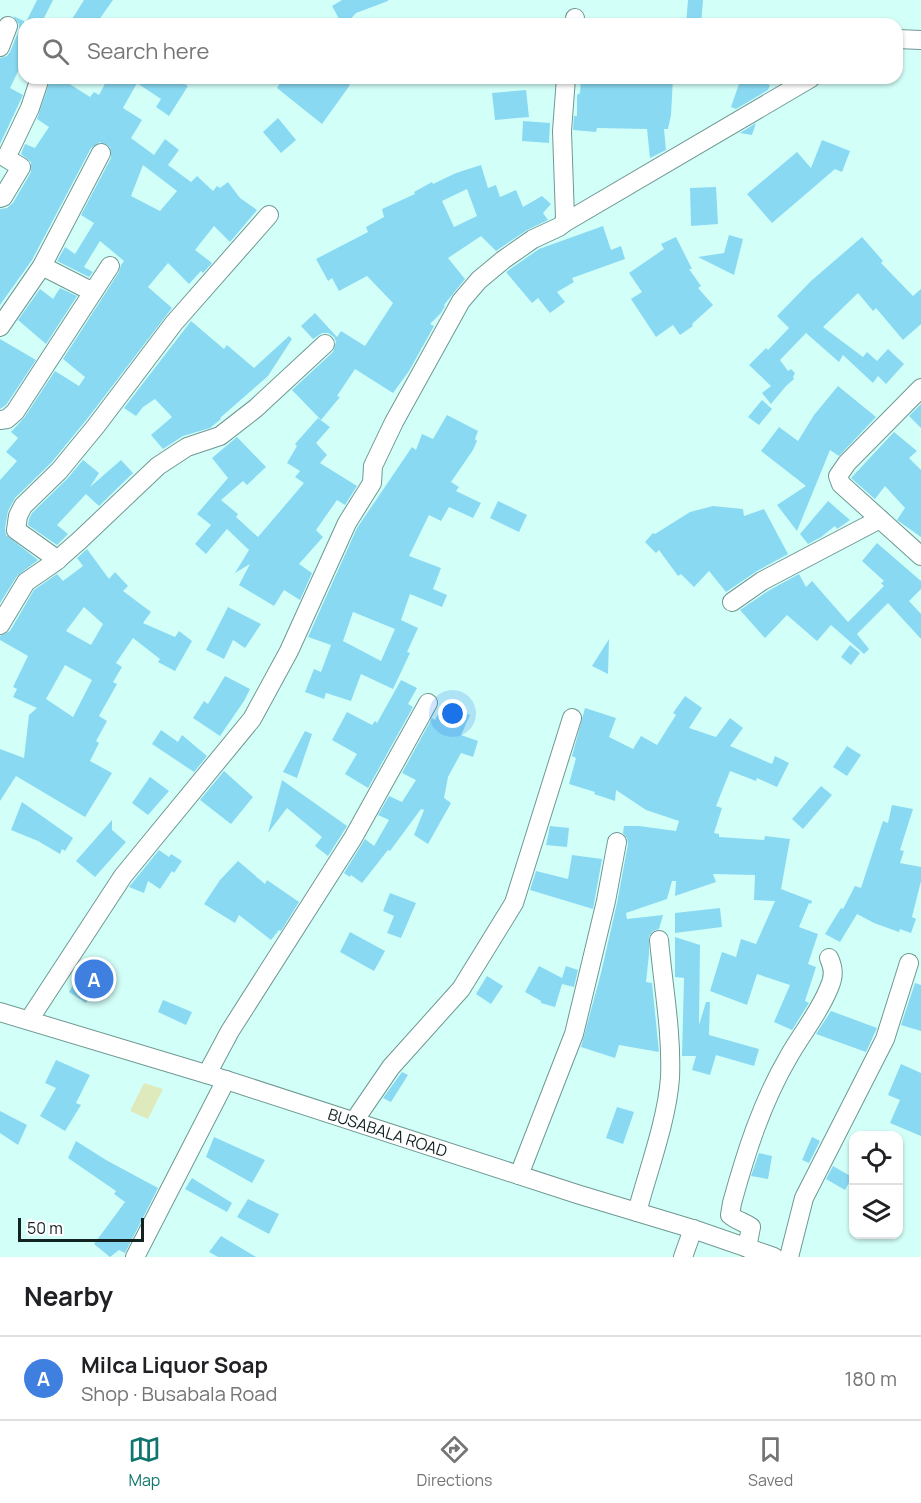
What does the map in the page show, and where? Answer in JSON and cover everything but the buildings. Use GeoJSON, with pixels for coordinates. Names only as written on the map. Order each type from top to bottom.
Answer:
{"type":"FeatureCollection","features":[{"type":"Feature","properties":{"kind":"street"},"geometry":{"type":"LineString","coordinates":[[0,47],[8,26]]}},
{"type":"Feature","properties":{"kind":"street"},"geometry":{"type":"LineString","coordinates":[[903,39],[921,40]]}},
{"type":"Feature","properties":{"kind":"street"},"geometry":{"type":"LineString","coordinates":[[0,198],[3,197],[21,167],[6,158],[30,108],[38,84]]}},
{"type":"Feature","properties":{"kind":"street"},"geometry":{"type":"LineString","coordinates":[[564,223],[562,132],[566,84]]}},
{"type":"Feature","properties":{"kind":"street"},"geometry":{"type":"LineString","coordinates":[[29,1020],[123,876],[252,719],[289,651],[347,523],[372,483],[374,466],[394,422],[461,301],[478,280],[533,239],[559,227],[801,84]]}},
{"type":"Feature","properties":{"kind":"street"},"geometry":{"type":"LineString","coordinates":[[0,327],[42,266],[101,153]]}},
{"type":"Feature","properties":{"kind":"street"},"geometry":{"type":"LineString","coordinates":[[57,560],[16,530],[18,516],[23,506],[66,462],[174,323],[269,215]]}},
{"type":"Feature","properties":{"kind":"street"},"geometry":{"type":"LineString","coordinates":[[42,266],[93,292]]}},
{"type":"Feature","properties":{"kind":"street"},"geometry":{"type":"LineString","coordinates":[[0,420],[7,419],[15,412],[110,266]]}},
{"type":"Feature","properties":{"kind":"street"},"geometry":{"type":"LineString","coordinates":[[0,625],[26,582],[57,560],[158,466],[187,447],[220,436],[256,408],[325,344]]}},
{"type":"Feature","properties":{"kind":"street"},"geometry":{"type":"LineString","coordinates":[[921,388],[838,473],[838,480],[841,484],[921,556]]}},
{"type":"Feature","properties":{"kind":"street"},"geometry":{"type":"LineString","coordinates":[[732,602],[762,581],[880,519]]}},
{"type":"Feature","properties":{"kind":"street"},"geometry":{"type":"LineString","coordinates":[[207,1074],[230,1030],[353,838],[428,703]]}},
{"type":"Feature","properties":{"kind":"street"},"geometry":{"type":"LineString","coordinates":[[354,1121],[391,1067],[461,989],[513,903],[572,718]]}},
{"type":"Feature","properties":{"kind":"street"},"geometry":{"type":"LineString","coordinates":[[519,1175],[574,1034],[617,842]]}},
{"type":"Feature","properties":{"kind":"street"},"geometry":{"type":"LineString","coordinates":[[637,1212],[663,1116],[669,1079],[669,1041],[659,940]]}},
{"type":"Feature","properties":{"kind":"street"},"geometry":{"type":"LineString","coordinates":[[747,1248],[751,1227],[736,1221],[730,1215],[735,1192],[758,1117],[789,1056],[830,988],[834,970],[829,958]]}},
{"type":"Feature","properties":{"kind":"street"},"geometry":{"type":"LineString","coordinates":[[789,1257],[804,1198],[885,1040],[909,963]]}},
{"type":"Feature","properties":{"kind":"street","name":"BUSABALA ROAD"},"geometry":{"type":"LineString","coordinates":[[0,1012],[226,1080],[774,1257]]}},
{"type":"Feature","properties":{"kind":"street"},"geometry":{"type":"LineString","coordinates":[[135,1257],[226,1080]]}},
{"type":"Feature","properties":{"kind":"street"},"geometry":{"type":"LineString","coordinates":[[683,1257],[693,1229]]}},
{"type":"Feature","properties":{"kind":"green space"},"geometry":{"type":"Polygon","coordinates":[[[144,1083],[163,1089],[148,1119],[130,1111],[144,1083]]]}},
{"type":"Feature","properties":{"kind":"place","name":"Milca Liquor Soap"},"geometry":{"type":"Point","coordinates":[94,979]}}]}
